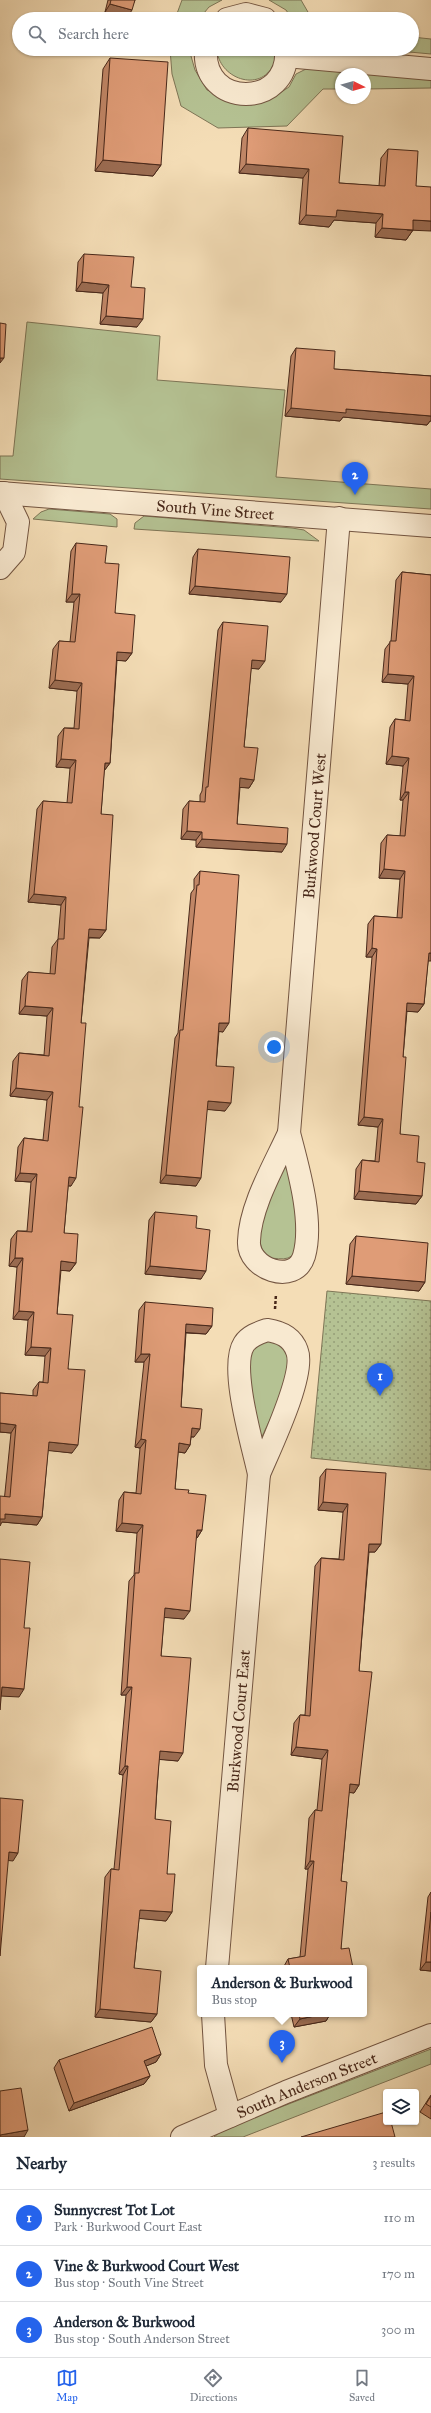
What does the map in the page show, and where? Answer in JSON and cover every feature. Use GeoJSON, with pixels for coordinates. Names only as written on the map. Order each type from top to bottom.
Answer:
{"type":"FeatureCollection","features":[{"type":"Feature","properties":{"kind":"street"},"geometry":{"type":"LineString","coordinates":[[206,56],[209,70],[216,82],[227,90],[240,94],[253,94],[266,90],[276,81],[284,70],[286,56]]}},
{"type":"Feature","properties":{"kind":"street"},"geometry":{"type":"LineString","coordinates":[[313,56],[431,69]]}},
{"type":"Feature","properties":{"kind":"street"},"geometry":{"type":"LineString","coordinates":[[0,568],[14,552],[18,522],[1,496]]}},
{"type":"Feature","properties":{"kind":"street","name":"South Vine Street"},"geometry":{"type":"LineString","coordinates":[[1,496],[339,518],[431,526]]}},
{"type":"Feature","properties":{"kind":"street","name":"Burkwood Court West"},"geometry":{"type":"LineString","coordinates":[[288,1134],[301,1181],[307,1235],[303,1258],[296,1266],[283,1272],[273,1271],[260,1265],[251,1255],[248,1243],[251,1219],[288,1134],[339,518]]}},
{"type":"Feature","properties":{"kind":"street","name":"Burkwood Court East"},"geometry":{"type":"LineString","coordinates":[[217,1965],[259,1474],[294,1388],[298,1362],[298,1352],[290,1339],[280,1332],[267,1330],[254,1334],[244,1344],[239,1357],[239,1374],[244,1409],[259,1474]]}},
{"type":"Feature","properties":{"kind":"street"},"geometry":{"type":"LineString","coordinates":[[213,2017],[216,2065],[230,2116]]}},
{"type":"Feature","properties":{"kind":"street","name":"South Anderson Street"},"geometry":{"type":"LineString","coordinates":[[182,2137],[230,2116],[431,2035]]}},
{"type":"Feature","properties":{"kind":"path"},"geometry":{"type":"LineString","coordinates":[[275,1311],[276,1292]]}},
{"type":"Feature","properties":{"kind":"green space"},"geometry":{"type":"Polygon","coordinates":[[[182,0],[222,0],[209,7],[205,12],[178,12],[182,0]]]}},
{"type":"Feature","properties":{"kind":"green space"},"geometry":{"type":"Polygon","coordinates":[[[269,0],[301,0],[308,12],[287,12],[269,0]]]}},
{"type":"Feature","properties":{"kind":"green space"},"geometry":{"type":"Polygon","coordinates":[[[419,38],[431,39],[431,54],[419,53],[419,38]]]}},
{"type":"Feature","properties":{"kind":"green space"},"geometry":{"type":"Polygon","coordinates":[[[171,56],[191,56],[195,70],[207,90],[251,105],[272,98],[289,87],[296,74],[308,68],[335,70],[335,89],[323,89],[287,126],[218,128],[181,106],[172,74],[171,56]]]}},
{"type":"Feature","properties":{"kind":"green space"},"geometry":{"type":"Polygon","coordinates":[[[218,56],[276,56],[275,62],[268,73],[259,78],[250,80],[241,79],[232,74],[224,68],[218,56]]]}},
{"type":"Feature","properties":{"kind":"green space"},"geometry":{"type":"Polygon","coordinates":[[[371,72],[431,76],[431,88],[371,89],[371,72]]]}},
{"type":"Feature","properties":{"kind":"green space"},"geometry":{"type":"Polygon","coordinates":[[[27,322],[160,336],[157,380],[285,390],[276,477],[431,489],[431,509],[0,479],[0,456],[13,456],[27,322]]]}},
{"type":"Feature","properties":{"kind":"green space"},"geometry":{"type":"Polygon","coordinates":[[[49,509],[110,514],[117,519],[117,527],[33,519],[41,512],[49,509]]]}},
{"type":"Feature","properties":{"kind":"green space"},"geometry":{"type":"Polygon","coordinates":[[[144,516],[292,528],[304,530],[319,541],[134,529],[135,523],[144,516]]]}},
{"type":"Feature","properties":{"kind":"green space"},"geometry":{"type":"Polygon","coordinates":[[[284,1163],[289,1167],[297,1201],[300,1230],[299,1243],[295,1252],[288,1258],[269,1258],[262,1249],[257,1232],[284,1163]]]}},
{"type":"Feature","properties":{"kind":"green space"},"geometry":{"type":"Polygon","coordinates":[[[327,1291],[431,1301],[431,1470],[311,1458],[327,1291]]]}},
{"type":"Feature","properties":{"kind":"green space"},"geometry":{"type":"Polygon","coordinates":[[[270,1340],[282,1346],[287,1352],[289,1360],[288,1371],[285,1384],[275,1410],[260,1441],[246,1363],[250,1354],[258,1345],[270,1340]]]}},
{"type":"Feature","properties":{"kind":"green space"},"geometry":{"type":"Polygon","coordinates":[[[431,2049],[431,2064],[243,2137],[214,2137],[224,2129],[431,2049]]]}},
{"type":"Feature","properties":{"kind":"building"},"geometry":{"type":"Polygon","coordinates":[[[111,0],[135,0],[132,10],[110,4],[111,0]]]}},
{"type":"Feature","properties":{"kind":"building"},"geometry":{"type":"Polygon","coordinates":[[[110,58],[168,62],[161,165],[103,160],[110,58]]]}},
{"type":"Feature","properties":{"kind":"building"},"geometry":{"type":"Polygon","coordinates":[[[248,128],[343,136],[339,183],[385,186],[388,149],[418,151],[416,186],[431,187],[431,221],[413,220],[413,230],[382,228],[383,214],[337,210],[336,217],[306,215],[309,169],[246,164],[248,128]]]}},
{"type":"Feature","properties":{"kind":"building"},"geometry":{"type":"Polygon","coordinates":[[[84,254],[134,257],[131,287],[145,288],[143,319],[106,316],[109,285],[82,282],[84,254]]]}},
{"type":"Feature","properties":{"kind":"building"},"geometry":{"type":"Polygon","coordinates":[[[0,323],[6,324],[4,358],[0,358],[0,323]]]}},
{"type":"Feature","properties":{"kind":"building"},"geometry":{"type":"Polygon","coordinates":[[[296,348],[335,351],[334,369],[431,376],[431,416],[346,409],[346,413],[291,408],[296,348]]]}},
{"type":"Feature","properties":{"kind":"building"},"geometry":{"type":"Polygon","coordinates":[[[76,543],[107,546],[105,563],[119,564],[115,613],[135,615],[132,653],[117,652],[110,763],[105,763],[101,814],[113,815],[106,930],[89,929],[81,1023],[86,1023],[79,1107],[83,1107],[76,1178],[69,1177],[64,1233],[78,1234],[76,1263],[61,1261],[57,1314],[73,1315],[68,1369],[85,1370],[78,1445],[49,1442],[42,1517],[5,1514],[5,1519],[0,1519],[0,1496],[10,1497],[16,1425],[0,1423],[0,1393],[37,1396],[39,1382],[48,1383],[51,1348],[31,1347],[34,1312],[19,1311],[23,1258],[15,1258],[17,1231],[32,1232],[37,1174],[20,1173],[24,1138],[48,1141],[53,1092],[16,1088],[19,1053],[49,1056],[53,1008],[25,1006],[28,972],[55,974],[58,939],[64,939],[66,897],[34,894],[43,801],[72,803],[76,760],[61,759],[64,728],[79,729],[82,683],[55,680],[59,641],[75,642],[80,594],[72,594],[76,543]]]}},
{"type":"Feature","properties":{"kind":"building"},"geometry":{"type":"Polygon","coordinates":[[[198,549],[290,557],[287,594],[195,586],[198,549]]]}},
{"type":"Feature","properties":{"kind":"building"},"geometry":{"type":"Polygon","coordinates":[[[402,572],[431,575],[431,953],[429,953],[424,1004],[407,1003],[403,1057],[406,1057],[400,1134],[419,1136],[417,1162],[425,1163],[422,1196],[359,1191],[362,1160],[379,1162],[383,1119],[364,1117],[377,949],[372,948],[374,916],[402,918],[405,871],[384,869],[387,835],[405,836],[409,792],[405,792],[409,758],[392,756],[395,719],[410,721],[414,676],[388,674],[390,641],[396,641],[402,572]]]}},
{"type":"Feature","properties":{"kind":"building"},"geometry":{"type":"Polygon","coordinates":[[[223,622],[268,626],[265,661],[252,660],[244,747],[258,748],[254,780],[240,778],[237,824],[288,828],[287,844],[202,839],[202,832],[187,831],[189,801],[205,802],[206,787],[208,787],[223,622]]]}},
{"type":"Feature","properties":{"kind":"building"},"geometry":{"type":"Polygon","coordinates":[[[200,871],[239,875],[229,1023],[219,1023],[216,1066],[234,1067],[231,1103],[208,1101],[201,1178],[166,1175],[180,1030],[183,1030],[197,885],[199,885],[200,871]]]}},
{"type":"Feature","properties":{"kind":"building"},"geometry":{"type":"Polygon","coordinates":[[[155,1212],[197,1216],[196,1228],[210,1230],[206,1271],[150,1266],[155,1212]]]}},
{"type":"Feature","properties":{"kind":"building"},"geometry":{"type":"Polygon","coordinates":[[[356,1236],[428,1243],[425,1282],[352,1276],[356,1236]]]}},
{"type":"Feature","properties":{"kind":"building"},"geometry":{"type":"Polygon","coordinates":[[[145,1302],[213,1308],[212,1326],[186,1324],[181,1407],[202,1409],[200,1429],[192,1428],[190,1445],[179,1443],[175,1489],[189,1490],[188,1493],[206,1495],[202,1530],[197,1530],[190,1611],[165,1608],[161,1656],[191,1658],[183,1753],[160,1751],[157,1787],[155,1819],[171,1821],[167,1874],[175,1874],[172,1912],[140,1910],[134,1968],[161,1971],[157,2014],[100,2009],[111,1869],[119,1870],[128,1766],[125,1766],[132,1687],[127,1687],[135,1573],[139,1573],[143,1525],[122,1523],[124,1492],[141,1494],[146,1440],[141,1439],[150,1354],[141,1354],[145,1302]]]}},
{"type":"Feature","properties":{"kind":"building"},"geometry":{"type":"Polygon","coordinates":[[[326,1469],[386,1473],[381,1544],[369,1544],[359,1671],[372,1672],[359,1785],[350,1784],[341,1881],[347,1882],[341,1949],[349,1948],[352,1965],[289,1965],[288,1959],[305,1956],[314,1861],[310,1861],[315,1810],[322,1811],[328,1750],[296,1747],[300,1715],[310,1716],[321,1558],[344,1560],[348,1504],[323,1502],[326,1469]]]}},
{"type":"Feature","properties":{"kind":"building"},"geometry":{"type":"Polygon","coordinates":[[[0,1559],[30,1562],[24,1628],[30,1628],[24,1689],[2,1687],[0,1710],[0,1559]]]}},
{"type":"Feature","properties":{"kind":"building"},"geometry":{"type":"Polygon","coordinates":[[[0,1798],[23,1800],[18,1853],[9,1852],[0,1956],[0,1798]]]}},
{"type":"Feature","properties":{"kind":"building"},"geometry":{"type":"Polygon","coordinates":[[[431,1912],[431,1962],[426,1962],[431,1912]]]}},
{"type":"Feature","properties":{"kind":"building"},"geometry":{"type":"Polygon","coordinates":[[[152,2027],[161,2054],[144,2061],[150,2076],[74,2103],[59,2060],[152,2027]]]}},
{"type":"Feature","properties":{"kind":"building"},"geometry":{"type":"Polygon","coordinates":[[[21,2088],[28,2130],[0,2135],[0,2091],[21,2088]]]}},
{"type":"Feature","properties":{"kind":"building"},"geometry":{"type":"Polygon","coordinates":[[[431,2096],[431,2107],[426,2104],[431,2096]]]}},
{"type":"Feature","properties":{"kind":"building"},"geometry":{"type":"Polygon","coordinates":[[[383,2113],[383,2125],[392,2125],[395,2137],[301,2137],[383,2113]]]}},
{"type":"Feature","properties":{"kind":"place","name":"Vine & Burkwood Court West"},"geometry":{"type":"Point","coordinates":[355,495]}},
{"type":"Feature","properties":{"kind":"place","name":"Sunnycrest Tot Lot"},"geometry":{"type":"Point","coordinates":[380,1396]}},
{"type":"Feature","properties":{"kind":"place","name":"Anderson & Burkwood"},"geometry":{"type":"Point","coordinates":[282,2063]}}]}
